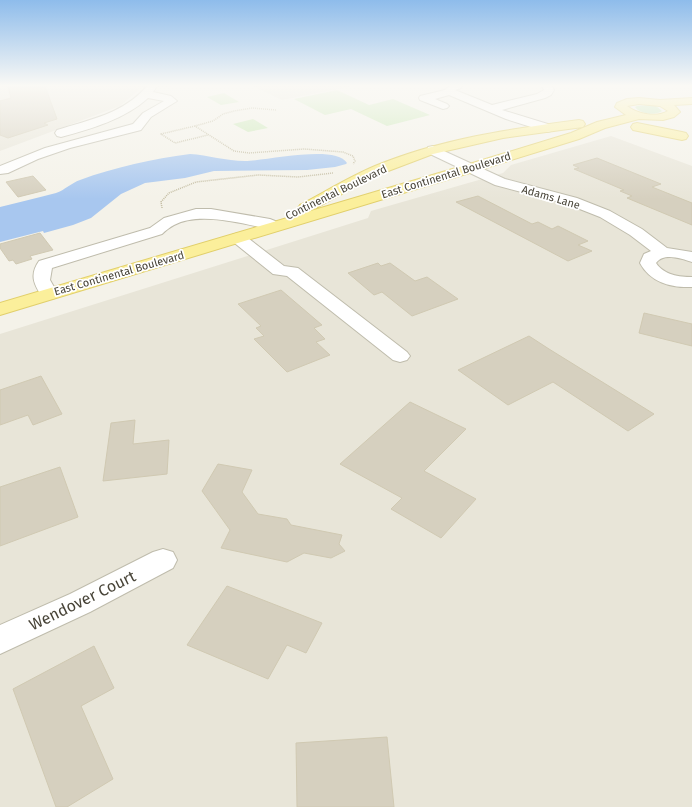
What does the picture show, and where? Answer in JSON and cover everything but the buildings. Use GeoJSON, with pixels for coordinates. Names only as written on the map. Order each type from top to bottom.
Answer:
{"type":"FeatureCollection","features":[{"type":"Feature","properties":{"kind":"main road","name":"Continental Boulevard"},"geometry":{"type":"LineString","coordinates":[[246,236],[308,207],[357,179],[402,160],[469,141],[576,124]]}},
{"type":"Feature","properties":{"kind":"main road","name":"East Continental Boulevard"},"geometry":{"type":"LineString","coordinates":[[0,309],[472,168],[575,136],[607,124]]}},
{"type":"Feature","properties":{"kind":"main road"},"geometry":{"type":"LineString","coordinates":[[661,124],[683,137]]}},
{"type":"Feature","properties":{"kind":"main road"},"geometry":{"type":"LineString","coordinates":[[675,124],[679,128],[683,137]]}},
{"type":"Feature","properties":{"kind":"main road"},"geometry":{"type":"LineString","coordinates":[[575,136],[608,128],[629,126],[660,130],[683,137]]}},
{"type":"Feature","properties":{"kind":"street"},"geometry":{"type":"LineString","coordinates":[[50,137],[87,124]]}},
{"type":"Feature","properties":{"kind":"street"},"geometry":{"type":"LineString","coordinates":[[0,170],[3,170],[25,159],[52,150],[85,140],[132,129],[138,127],[141,124]]}},
{"type":"Feature","properties":{"kind":"street"},"geometry":{"type":"LineString","coordinates":[[520,124],[527,131]]}},
{"type":"Feature","properties":{"kind":"street"},"geometry":{"type":"LineString","coordinates":[[532,124],[547,128]]}},
{"type":"Feature","properties":{"kind":"street","name":"Adams Lane"},"geometry":{"type":"LineString","coordinates":[[433,150],[500,182],[572,202],[605,214],[636,232],[663,253]]}},
{"type":"Feature","properties":{"kind":"street"},"geometry":{"type":"LineString","coordinates":[[49,294],[41,283],[41,273],[45,265],[156,231],[169,221],[196,214],[211,214],[270,224]]}},
{"type":"Feature","properties":{"kind":"street"},"geometry":{"type":"LineString","coordinates":[[246,236],[279,270],[292,272],[400,356]]}},
{"type":"Feature","properties":{"kind":"street"},"geometry":{"type":"LineString","coordinates":[[692,257],[675,253],[663,253],[650,258],[648,263],[650,268],[664,277],[675,281],[692,282]]}},
{"type":"Feature","properties":{"kind":"street","name":"Wendover Court"},"geometry":{"type":"LineString","coordinates":[[0,640],[163,560]]}},
{"type":"Feature","properties":{"kind":"path"},"geometry":{"type":"LineString","coordinates":[[203,124],[161,134],[175,143],[208,135]]}},
{"type":"Feature","properties":{"kind":"path"},"geometry":{"type":"LineString","coordinates":[[195,126],[234,151],[249,153],[304,149],[343,152],[353,156],[355,161],[351,169]]}},
{"type":"Feature","properties":{"kind":"path"},"geometry":{"type":"LineString","coordinates":[[169,221],[162,210],[161,202],[170,193],[196,182],[258,175],[298,177],[335,173]]}},
{"type":"Feature","properties":{"kind":"shaded area"},"geometry":{"type":"Polygon","coordinates":[[[0,124],[73,124],[0,151],[0,124]]]}},
{"type":"Feature","properties":{"kind":"shaded area"},"geometry":{"type":"Polygon","coordinates":[[[611,136],[692,166],[692,807],[0,807],[0,334],[368,218],[371,211],[503,173],[511,165],[611,136]]]}},
{"type":"Feature","properties":{"kind":"green space"},"geometry":{"type":"Polygon","coordinates":[[[233,124],[261,124],[268,128],[248,132],[233,124]]]}},
{"type":"Feature","properties":{"kind":"green space"},"geometry":{"type":"Polygon","coordinates":[[[382,124],[396,124],[387,126],[382,124]]]}},
{"type":"Feature","properties":{"kind":"water"},"geometry":{"type":"Polygon","coordinates":[[[190,154],[245,161],[315,154],[340,157],[347,163],[335,167],[307,170],[214,171],[185,178],[145,183],[121,194],[91,218],[44,233],[43,231],[0,242],[0,207],[56,193],[77,181],[120,167],[190,154]]]}}]}
